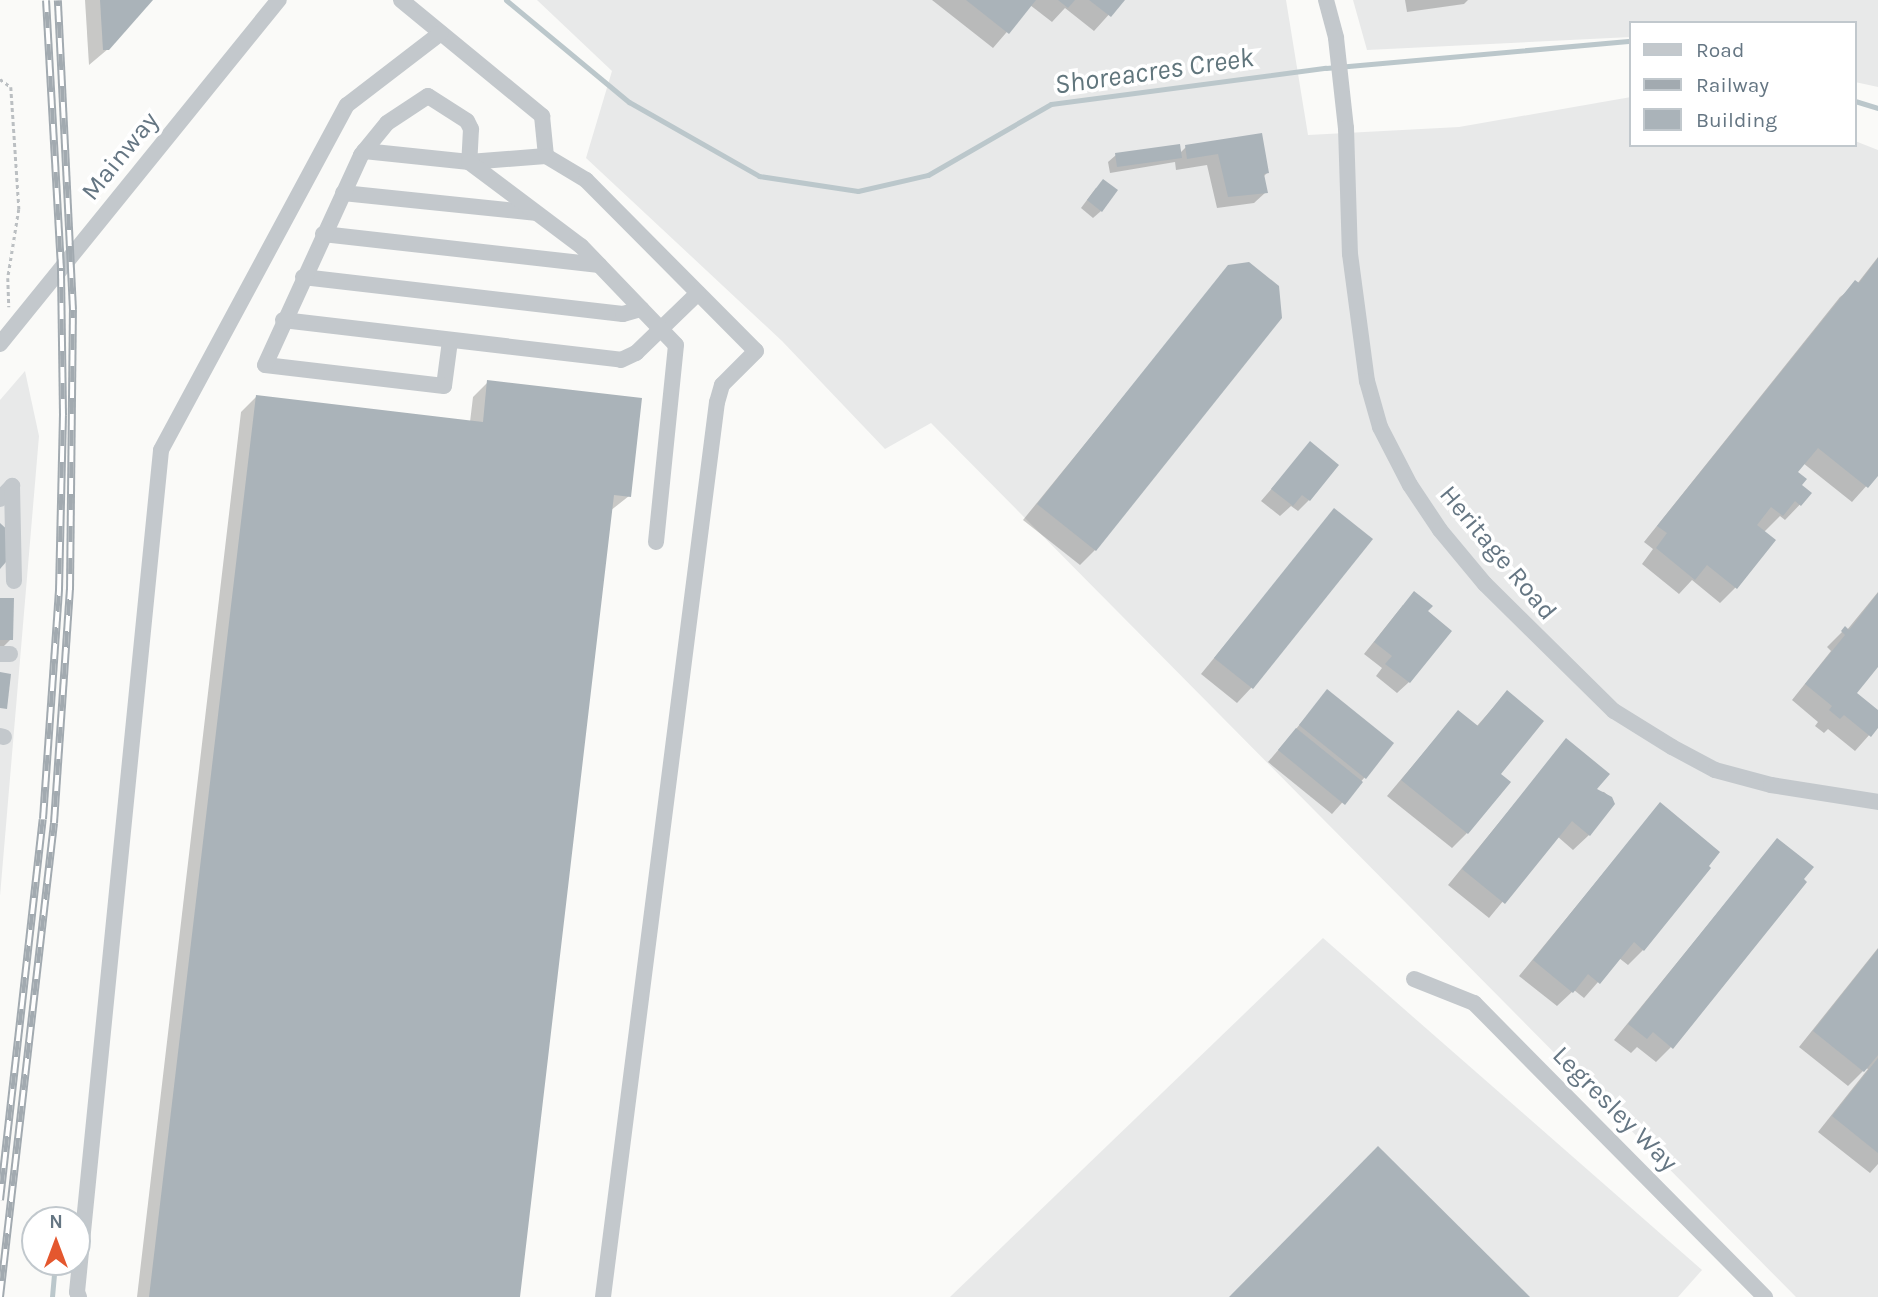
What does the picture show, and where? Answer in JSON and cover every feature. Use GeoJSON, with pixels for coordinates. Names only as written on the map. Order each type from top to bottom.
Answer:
{"type":"FeatureCollection","features":[{"type":"Feature","properties":{"kind":"street","name":"Mainway"},"geometry":{"type":"LineString","coordinates":[[5,337],[279,0]]}},
{"type":"Feature","properties":{"kind":"street"},"geometry":{"type":"LineString","coordinates":[[401,0],[542,116],[546,156]]}},
{"type":"Feature","properties":{"kind":"street","name":"Heritage Road"},"geometry":{"type":"LineString","coordinates":[[1326,0],[1336,38],[1346,128],[1350,254],[1367,381],[1380,427],[1410,485],[1440,530],[1485,584],[1614,711],[1672,747],[1716,770],[1771,785],[1878,802]]}},
{"type":"Feature","properties":{"kind":"street"},"geometry":{"type":"LineString","coordinates":[[79,1297],[77,1292],[161,450],[347,105],[440,33]]}},
{"type":"Feature","properties":{"kind":"street"},"geometry":{"type":"LineString","coordinates":[[450,341],[444,386],[265,365],[283,320],[364,150],[387,123],[428,96],[467,121],[471,129],[469,162]]}},
{"type":"Feature","properties":{"kind":"street"},"geometry":{"type":"LineString","coordinates":[[364,150],[469,162],[546,156],[586,180],[756,351],[722,385],[717,402],[603,1297]]}},
{"type":"Feature","properties":{"kind":"street"},"geometry":{"type":"LineString","coordinates":[[469,162],[581,246],[676,345],[656,542]]}},
{"type":"Feature","properties":{"kind":"street"},"geometry":{"type":"LineString","coordinates":[[343,193],[538,214]]}},
{"type":"Feature","properties":{"kind":"street"},"geometry":{"type":"LineString","coordinates":[[323,234],[600,265]]}},
{"type":"Feature","properties":{"kind":"street"},"geometry":{"type":"LineString","coordinates":[[303,277],[623,314],[641,309]]}},
{"type":"Feature","properties":{"kind":"street"},"geometry":{"type":"LineString","coordinates":[[283,320],[621,360],[636,353],[698,293]]}},
{"type":"Feature","properties":{"kind":"street"},"geometry":{"type":"LineString","coordinates":[[0,499],[12,486],[14,581]]}},
{"type":"Feature","properties":{"kind":"street","name":"Legresley Way"},"geometry":{"type":"LineString","coordinates":[[1414,979],[1474,1003],[1765,1297]]}},
{"type":"Feature","properties":{"kind":"path"},"geometry":{"type":"LineString","coordinates":[[0,79],[11,87],[19,209],[8,278],[5,337]]}},
{"type":"Feature","properties":{"kind":"shaded area"},"geometry":{"type":"Polygon","coordinates":[[[537,0],[1286,0],[1308,135],[1459,127],[1630,97],[1630,147],[1857,147],[1857,142],[1878,150],[1878,1297],[1796,1297],[931,423],[885,449],[782,341],[586,158],[612,71],[537,0]]]}},
{"type":"Feature","properties":{"kind":"shaded area"},"geometry":{"type":"Polygon","coordinates":[[[1353,0],[1878,0],[1878,87],[1857,82],[1857,21],[1630,21],[1630,37],[1367,50],[1353,0]]]}},
{"type":"Feature","properties":{"kind":"shaded area"},"geometry":{"type":"Polygon","coordinates":[[[25,371],[39,436],[0,896],[0,400],[25,371]]]}},
{"type":"Feature","properties":{"kind":"shaded area"},"geometry":{"type":"Polygon","coordinates":[[[1323,938],[1702,1270],[1678,1297],[950,1297],[1323,938]]]}},
{"type":"Feature","properties":{"kind":"building"},"geometry":{"type":"Polygon","coordinates":[[[100,0],[153,0],[109,50],[103,50],[100,0]]]}},
{"type":"Feature","properties":{"kind":"building"},"geometry":{"type":"Polygon","coordinates":[[[966,0],[1036,0],[1009,34],[966,0]]]}},
{"type":"Feature","properties":{"kind":"building"},"geometry":{"type":"Polygon","coordinates":[[[1058,0],[1075,0],[1068,8],[1058,0]]]}},
{"type":"Feature","properties":{"kind":"building"},"geometry":{"type":"Polygon","coordinates":[[[1089,0],[1125,0],[1111,17],[1089,0]]]}},
{"type":"Feature","properties":{"kind":"building"},"geometry":{"type":"Polygon","coordinates":[[[1262,133],[1269,173],[1264,174],[1268,193],[1228,197],[1218,154],[1187,159],[1185,145],[1262,133]]]}},
{"type":"Feature","properties":{"kind":"building"},"geometry":{"type":"Polygon","coordinates":[[[1180,144],[1182,158],[1117,167],[1115,153],[1180,144]]]}},
{"type":"Feature","properties":{"kind":"building"},"geometry":{"type":"Polygon","coordinates":[[[1103,179],[1118,190],[1102,212],[1087,200],[1103,179]]]}},
{"type":"Feature","properties":{"kind":"building"},"geometry":{"type":"Polygon","coordinates":[[[1878,258],[1878,476],[1868,488],[1818,448],[1798,472],[1807,479],[1802,485],[1812,493],[1801,506],[1795,501],[1783,516],[1771,507],[1757,525],[1776,540],[1737,589],[1707,565],[1695,580],[1656,548],[1667,533],[1657,526],[1855,280],[1859,283],[1878,258]]]}},
{"type":"Feature","properties":{"kind":"building"},"geometry":{"type":"Polygon","coordinates":[[[1249,262],[1279,286],[1282,318],[1096,551],[1037,504],[1228,265],[1249,262]]]}},
{"type":"Feature","properties":{"kind":"building"},"geometry":{"type":"Polygon","coordinates":[[[487,380],[642,398],[631,497],[614,495],[520,1297],[149,1297],[256,395],[483,422],[487,380]]]}},
{"type":"Feature","properties":{"kind":"building"},"geometry":{"type":"Polygon","coordinates":[[[1310,441],[1339,465],[1310,501],[1302,495],[1293,506],[1271,489],[1310,441]]]}},
{"type":"Feature","properties":{"kind":"building"},"geometry":{"type":"Polygon","coordinates":[[[1334,508],[1373,539],[1253,689],[1214,658],[1334,508]]]}},
{"type":"Feature","properties":{"kind":"building"},"geometry":{"type":"Polygon","coordinates":[[[0,523],[12,534],[12,555],[0,569],[0,523]]]}},
{"type":"Feature","properties":{"kind":"building"},"geometry":{"type":"Polygon","coordinates":[[[1414,591],[1433,606],[1428,611],[1452,631],[1410,683],[1385,664],[1392,656],[1374,642],[1414,591]]]}},
{"type":"Feature","properties":{"kind":"building"},"geometry":{"type":"Polygon","coordinates":[[[1878,593],[1878,667],[1857,693],[1878,710],[1878,728],[1871,737],[1844,715],[1840,719],[1829,710],[1832,706],[1805,684],[1845,635],[1841,631],[1845,626],[1849,630],[1878,593]]]}},
{"type":"Feature","properties":{"kind":"building"},"geometry":{"type":"Polygon","coordinates":[[[0,598],[14,598],[13,640],[0,640],[0,598]]]}},
{"type":"Feature","properties":{"kind":"building"},"geometry":{"type":"Polygon","coordinates":[[[0,672],[11,674],[7,709],[0,708],[0,672]]]}},
{"type":"Feature","properties":{"kind":"building"},"geometry":{"type":"Polygon","coordinates":[[[1327,689],[1394,743],[1366,779],[1299,725],[1327,689]]]}},
{"type":"Feature","properties":{"kind":"building"},"geometry":{"type":"Polygon","coordinates":[[[1507,690],[1544,721],[1501,774],[1511,782],[1468,834],[1401,780],[1458,710],[1478,726],[1507,690]]]}},
{"type":"Feature","properties":{"kind":"building"},"geometry":{"type":"Polygon","coordinates":[[[1296,728],[1363,782],[1345,805],[1278,750],[1296,728]]]}},
{"type":"Feature","properties":{"kind":"building"},"geometry":{"type":"Polygon","coordinates":[[[1566,738],[1610,774],[1597,789],[1612,797],[1615,804],[1590,836],[1572,821],[1505,904],[1462,869],[1566,738]]]}},
{"type":"Feature","properties":{"kind":"building"},"geometry":{"type":"Polygon","coordinates":[[[1660,802],[1720,852],[1709,866],[1711,868],[1644,951],[1634,942],[1600,984],[1588,974],[1573,993],[1533,960],[1660,802]]]}},
{"type":"Feature","properties":{"kind":"building"},"geometry":{"type":"Polygon","coordinates":[[[1777,838],[1814,867],[1804,879],[1807,882],[1673,1049],[1653,1032],[1647,1039],[1628,1024],[1777,838]]]}},
{"type":"Feature","properties":{"kind":"building"},"geometry":{"type":"Polygon","coordinates":[[[1878,949],[1878,1055],[1864,1072],[1813,1031],[1878,949]]]}},
{"type":"Feature","properties":{"kind":"building"},"geometry":{"type":"Polygon","coordinates":[[[1878,1058],[1878,1153],[1832,1116],[1878,1058]]]}},
{"type":"Feature","properties":{"kind":"building"},"geometry":{"type":"Polygon","coordinates":[[[1378,1146],[1530,1297],[1229,1297],[1378,1146]]]}},
{"type":"Feature","properties":{"kind":"waterway","name":"Shoreacres Creek"},"geometry":{"type":"LineString","coordinates":[[506,0],[629,102],[759,176],[858,191],[928,175],[1051,104],[1326,68],[1630,41]]}},
{"type":"Feature","properties":{"kind":"waterway","name":"Shoreacres Creek"},"geometry":{"type":"LineString","coordinates":[[1857,102],[1878,108]]}},
{"type":"Feature","properties":{"kind":"waterway"},"geometry":{"type":"LineString","coordinates":[[52,1297],[54,1276]]}},
{"type":"Feature","properties":{"kind":"railway"},"geometry":{"type":"LineString","coordinates":[[0,1200],[43,819],[59,590],[63,415],[61,268],[46,0]]}},
{"type":"Feature","properties":{"kind":"railway"},"geometry":{"type":"LineString","coordinates":[[0,1297],[54,823],[70,590],[73,310],[58,0]]}}]}
